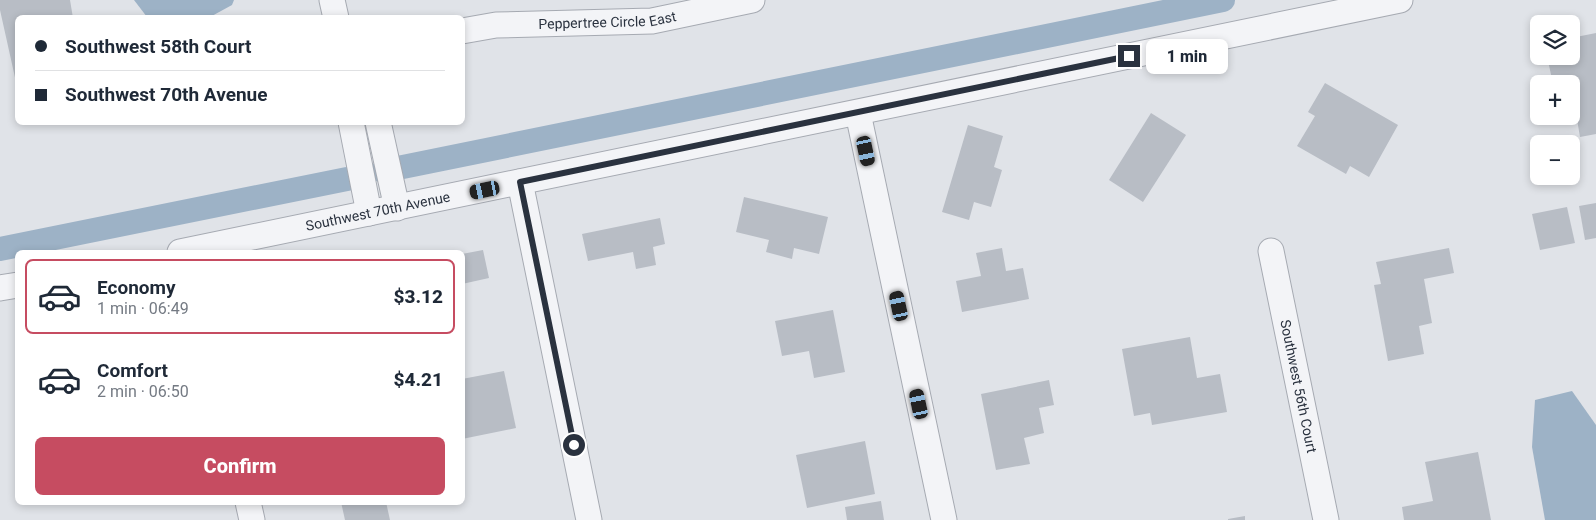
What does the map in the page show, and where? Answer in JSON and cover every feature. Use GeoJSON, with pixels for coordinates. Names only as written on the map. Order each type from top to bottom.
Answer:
{"type":"FeatureCollection","features":[{"type":"Feature","properties":{"kind":"street"},"geometry":{"type":"LineString","coordinates":[[332,0],[335,15]]}},
{"type":"Feature","properties":{"kind":"street","name":"Peppertree Circle East"},"geometry":{"type":"LineString","coordinates":[[465,30],[496,25],[652,21],[752,0]]}},
{"type":"Feature","properties":{"kind":"street","name":"Southwest 70th Avenue"},"geometry":{"type":"LineString","coordinates":[[198,250],[1400,0]]}},
{"type":"Feature","properties":{"kind":"street"},"geometry":{"type":"LineString","coordinates":[[858,112],[944,520]]}},
{"type":"Feature","properties":{"kind":"street"},"geometry":{"type":"LineString","coordinates":[[352,125],[369,213]]}},
{"type":"Feature","properties":{"kind":"street"},"geometry":{"type":"LineString","coordinates":[[379,125],[398,208]]}},
{"type":"Feature","properties":{"kind":"street"},"geometry":{"type":"LineString","coordinates":[[520,182],[589,520]]}},
{"type":"Feature","properties":{"kind":"street","name":"Southwest 56th Court"},"geometry":{"type":"LineString","coordinates":[[1271,251],[1326,520]]}},
{"type":"Feature","properties":{"kind":"street"},"geometry":{"type":"LineString","coordinates":[[0,288],[15,286]]}},
{"type":"Feature","properties":{"kind":"street"},"geometry":{"type":"LineString","coordinates":[[249,505],[252,520]]}},
{"type":"Feature","properties":{"kind":"water"},"geometry":{"type":"Polygon","coordinates":[[[134,0],[234,0],[232,5],[214,15],[145,15],[134,0]]]}},
{"type":"Feature","properties":{"kind":"water"},"geometry":{"type":"Polygon","coordinates":[[[1572,391],[1596,425],[1596,520],[1545,520],[1532,447],[1535,400],[1572,391]]]}},
{"type":"Feature","properties":{"kind":"building"},"geometry":{"type":"Polygon","coordinates":[[[0,0],[70,0],[72,15],[15,15],[15,78],[0,10],[0,0]]]}},
{"type":"Feature","properties":{"kind":"building"},"geometry":{"type":"Polygon","coordinates":[[[1596,33],[1596,134],[1580,137],[1578,125],[1580,125],[1580,75],[1551,75],[1549,65],[1580,65],[1580,36],[1596,33]]]}},
{"type":"Feature","properties":{"kind":"building"},"geometry":{"type":"Polygon","coordinates":[[[1325,83],[1398,125],[1369,177],[1350,166],[1346,174],[1297,146],[1315,116],[1308,112],[1325,83]]]}},
{"type":"Feature","properties":{"kind":"building"},"geometry":{"type":"Polygon","coordinates":[[[1151,113],[1186,135],[1143,202],[1109,180],[1151,113]]]}},
{"type":"Feature","properties":{"kind":"building"},"geometry":{"type":"Polygon","coordinates":[[[968,125],[1003,136],[994,167],[1002,170],[991,207],[974,202],[969,220],[942,212],[968,125]]]}},
{"type":"Feature","properties":{"kind":"building"},"geometry":{"type":"Polygon","coordinates":[[[744,197],[828,217],[819,254],[794,248],[792,259],[766,252],[769,240],[736,232],[744,197]]]}},
{"type":"Feature","properties":{"kind":"building"},"geometry":{"type":"Polygon","coordinates":[[[1596,203],[1596,238],[1585,240],[1579,206],[1596,203]]]}},
{"type":"Feature","properties":{"kind":"building"},"geometry":{"type":"Polygon","coordinates":[[[1567,207],[1575,243],[1540,250],[1532,214],[1567,207]]]}},
{"type":"Feature","properties":{"kind":"building"},"geometry":{"type":"Polygon","coordinates":[[[660,218],[665,244],[653,247],[656,265],[636,269],[633,252],[588,261],[582,234],[660,218]]]}},
{"type":"Feature","properties":{"kind":"building"},"geometry":{"type":"Polygon","coordinates":[[[1002,248],[1006,271],[1023,268],[1029,299],[962,312],[956,281],[981,276],[976,253],[1002,248]]]}},
{"type":"Feature","properties":{"kind":"building"},"geometry":{"type":"Polygon","coordinates":[[[1449,248],[1454,273],[1424,279],[1432,323],[1419,326],[1424,354],[1388,361],[1374,285],[1381,284],[1376,262],[1449,248]]]}},
{"type":"Feature","properties":{"kind":"building"},"geometry":{"type":"Polygon","coordinates":[[[483,250],[489,278],[465,283],[465,253],[483,250]]]}},
{"type":"Feature","properties":{"kind":"building"},"geometry":{"type":"Polygon","coordinates":[[[833,310],[845,372],[814,378],[809,351],[782,356],[775,321],[833,310]]]}},
{"type":"Feature","properties":{"kind":"building"},"geometry":{"type":"Polygon","coordinates":[[[1190,337],[1197,378],[1220,374],[1227,412],[1152,425],[1150,413],[1134,416],[1122,349],[1190,337]]]}},
{"type":"Feature","properties":{"kind":"building"},"geometry":{"type":"Polygon","coordinates":[[[504,371],[516,428],[465,438],[465,378],[504,371]]]}},
{"type":"Feature","properties":{"kind":"building"},"geometry":{"type":"Polygon","coordinates":[[[1049,380],[1054,405],[1039,408],[1044,433],[1024,438],[1030,464],[996,470],[981,394],[1049,380]]]}},
{"type":"Feature","properties":{"kind":"building"},"geometry":{"type":"Polygon","coordinates":[[[865,441],[875,494],[807,508],[796,455],[865,441]]]}},
{"type":"Feature","properties":{"kind":"building"},"geometry":{"type":"Polygon","coordinates":[[[1478,452],[1491,520],[1404,520],[1402,507],[1433,501],[1425,462],[1478,452]]]}},
{"type":"Feature","properties":{"kind":"building"},"geometry":{"type":"Polygon","coordinates":[[[881,501],[884,520],[847,520],[845,507],[881,501]]]}},
{"type":"Feature","properties":{"kind":"building"},"geometry":{"type":"Polygon","coordinates":[[[342,505],[387,505],[390,520],[345,520],[342,505]]]}},
{"type":"Feature","properties":{"kind":"building"},"geometry":{"type":"Polygon","coordinates":[[[1245,516],[1245,520],[1228,520],[1228,519],[1245,516]]]}},
{"type":"Feature","properties":{"kind":"waterway"},"geometry":{"type":"LineString","coordinates":[[383,171],[1223,0]]}},
{"type":"Feature","properties":{"kind":"waterway"},"geometry":{"type":"LineString","coordinates":[[0,249],[347,179]]}},
{"type":"Feature","properties":{"kind":"route"},"geometry":{"type":"LineString","coordinates":[[574,445],[520,182],[1129,56]]}}]}
